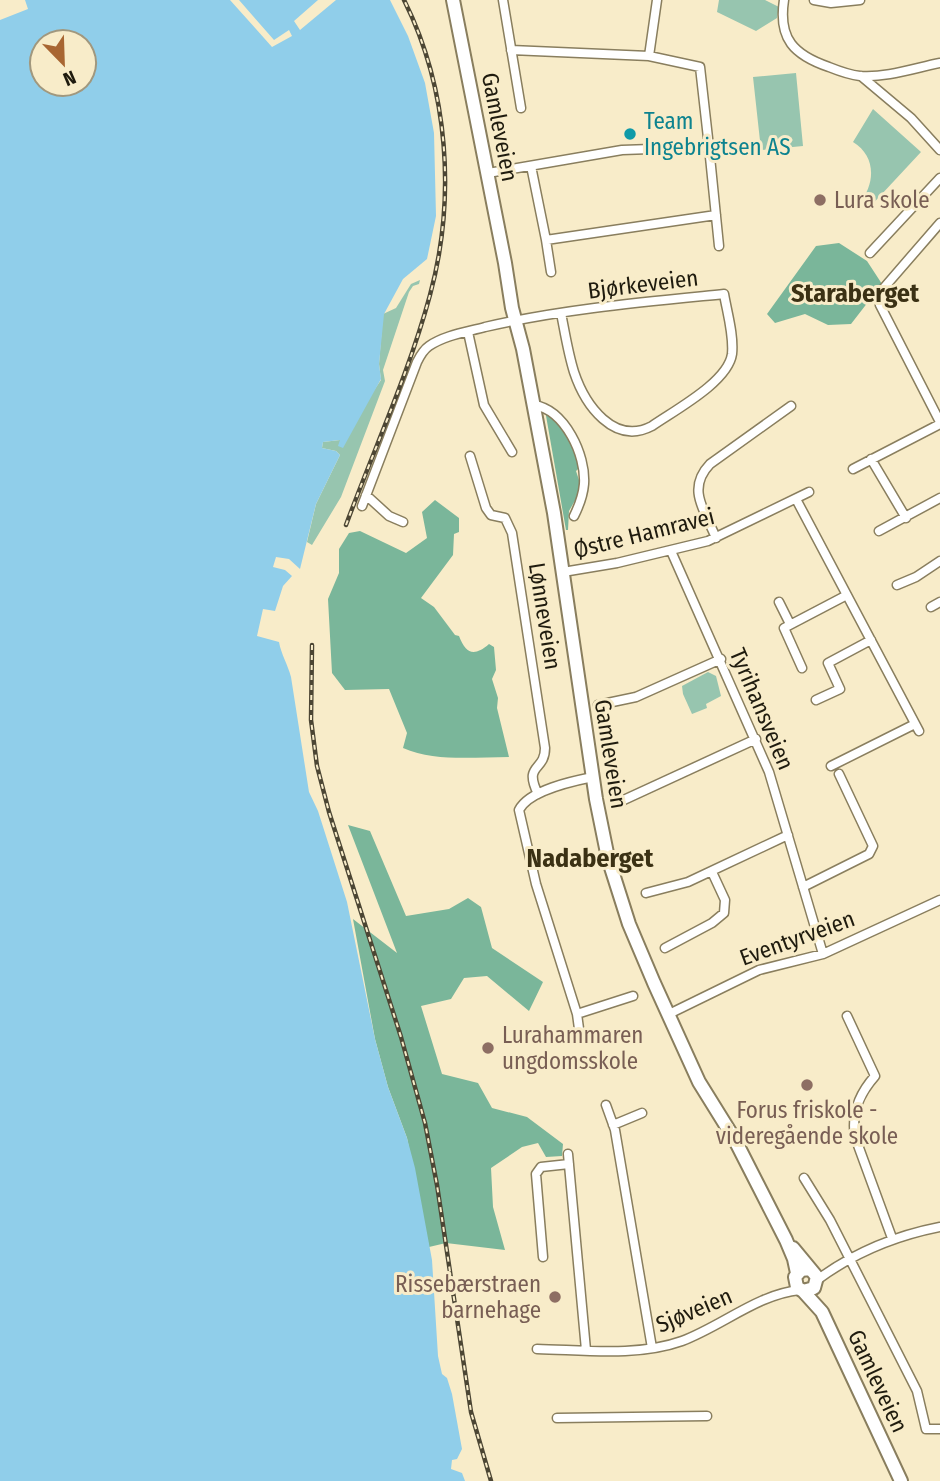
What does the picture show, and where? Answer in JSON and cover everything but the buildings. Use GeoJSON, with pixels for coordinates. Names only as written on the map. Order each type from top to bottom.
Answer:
{"type":"FeatureCollection","features":[{"type":"Feature","properties":{"kind":"main road","name":"Gamleveien"},"geometry":{"type":"LineString","coordinates":[[453,0],[534,405],[563,572],[602,830],[616,885],[629,924],[668,1014],[707,1097],[735,1140],[786,1240],[794,1259],[796,1275]]}},
{"type":"Feature","properties":{"kind":"main road","name":"Gamleveien"},"geometry":{"type":"LineString","coordinates":[[786,1240],[814,1276],[822,1312],[901,1481]]}},
{"type":"Feature","properties":{"kind":"main road"},"geometry":{"type":"LineString","coordinates":[[803,1269],[814,1276],[811,1290],[802,1290],[795,1284],[796,1275],[803,1269]]}},
{"type":"Feature","properties":{"kind":"main road","name":"Gamleveien"},"geometry":{"type":"LineString","coordinates":[[802,1290],[822,1312]]}},
{"type":"Feature","properties":{"kind":"street"},"geometry":{"type":"LineString","coordinates":[[503,0],[521,108]]}},
{"type":"Feature","properties":{"kind":"street"},"geometry":{"type":"LineString","coordinates":[[649,56],[657,0]]}},
{"type":"Feature","properties":{"kind":"street"},"geometry":{"type":"LineString","coordinates":[[784,0],[784,28],[790,43],[809,60],[862,76],[940,63]]}},
{"type":"Feature","properties":{"kind":"street"},"geometry":{"type":"LineString","coordinates":[[814,0],[831,3],[860,0]]}},
{"type":"Feature","properties":{"kind":"street"},"geometry":{"type":"LineString","coordinates":[[510,50],[649,56],[700,67],[719,246]]}},
{"type":"Feature","properties":{"kind":"street"},"geometry":{"type":"LineString","coordinates":[[862,76],[918,123],[940,150]]}},
{"type":"Feature","properties":{"kind":"street"},"geometry":{"type":"LineString","coordinates":[[488,173],[622,150],[709,147]]}},
{"type":"Feature","properties":{"kind":"street"},"geometry":{"type":"LineString","coordinates":[[531,166],[551,272]]}},
{"type":"Feature","properties":{"kind":"street"},"geometry":{"type":"LineString","coordinates":[[870,253],[940,178]]}},
{"type":"Feature","properties":{"kind":"street"},"geometry":{"type":"LineString","coordinates":[[546,240],[716,215]]}},
{"type":"Feature","properties":{"kind":"street"},"geometry":{"type":"LineString","coordinates":[[853,469],[940,423],[880,305],[879,298],[882,290],[940,223]]}},
{"type":"Feature","properties":{"kind":"street","name":"Bjørkeveien"},"geometry":{"type":"LineString","coordinates":[[362,506],[422,352],[442,339],[517,320],[561,313],[724,294],[732,353],[729,364],[719,378],[652,426],[640,432],[620,430],[598,415],[583,392],[572,366],[561,313]]}},
{"type":"Feature","properties":{"kind":"street"},"geometry":{"type":"LineString","coordinates":[[468,332],[484,405],[512,452]]}},
{"type":"Feature","properties":{"kind":"street"},"geometry":{"type":"LineString","coordinates":[[534,405],[549,409],[556,415],[580,455],[584,487],[574,516]]}},
{"type":"Feature","properties":{"kind":"street"},"geometry":{"type":"LineString","coordinates":[[716,538],[697,493],[696,485],[702,473],[710,464],[791,407]]}},
{"type":"Feature","properties":{"kind":"street","name":"Lønneveien"},"geometry":{"type":"LineString","coordinates":[[470,456],[486,508],[491,514],[505,518],[512,533],[545,748],[544,759],[534,769],[531,781],[538,794]]}},
{"type":"Feature","properties":{"kind":"street"},"geometry":{"type":"LineString","coordinates":[[871,459],[905,517]]}},
{"type":"Feature","properties":{"kind":"street","name":"Østre Hamravei"},"geometry":{"type":"LineString","coordinates":[[563,572],[671,551],[716,538],[810,492]]}},
{"type":"Feature","properties":{"kind":"street"},"geometry":{"type":"LineString","coordinates":[[366,495],[389,516],[403,522]]}},
{"type":"Feature","properties":{"kind":"street"},"geometry":{"type":"LineString","coordinates":[[880,531],[940,498]]}},
{"type":"Feature","properties":{"kind":"street"},"geometry":{"type":"LineString","coordinates":[[796,499],[917,728],[831,766]]}},
{"type":"Feature","properties":{"kind":"street","name":"Tyrihansveien"},"geometry":{"type":"LineString","coordinates":[[671,551],[721,659],[776,790],[823,954]]}},
{"type":"Feature","properties":{"kind":"street"},"geometry":{"type":"LineString","coordinates":[[897,585],[916,577],[940,561]]}},
{"type":"Feature","properties":{"kind":"street"},"geometry":{"type":"LineString","coordinates":[[802,668],[784,628],[847,595]]}},
{"type":"Feature","properties":{"kind":"street"},"geometry":{"type":"LineString","coordinates":[[779,602],[790,624]]}},
{"type":"Feature","properties":{"kind":"street"},"geometry":{"type":"LineString","coordinates":[[931,607],[940,603]]}},
{"type":"Feature","properties":{"kind":"street"},"geometry":{"type":"LineString","coordinates":[[816,700],[840,689],[828,663],[871,640]]}},
{"type":"Feature","properties":{"kind":"street"},"geometry":{"type":"LineString","coordinates":[[598,705],[636,697],[721,659]]}},
{"type":"Feature","properties":{"kind":"street"},"geometry":{"type":"LineString","coordinates":[[615,804],[756,739]]}},
{"type":"Feature","properties":{"kind":"street"},"geometry":{"type":"LineString","coordinates":[[803,887],[869,854],[873,846],[839,774]]}},
{"type":"Feature","properties":{"kind":"street"},"geometry":{"type":"LineString","coordinates":[[580,1036],[577,1014],[538,891],[520,816],[521,805],[538,794],[576,780],[593,777]]}},
{"type":"Feature","properties":{"kind":"street"},"geometry":{"type":"LineString","coordinates":[[646,893],[675,887],[712,872],[788,835]]}},
{"type":"Feature","properties":{"kind":"street"},"geometry":{"type":"LineString","coordinates":[[665,948],[712,923],[724,912],[725,900],[712,872]]}},
{"type":"Feature","properties":{"kind":"street","name":"Eventyrveien"},"geometry":{"type":"LineString","coordinates":[[668,1014],[759,970],[823,954],[940,900]]}},
{"type":"Feature","properties":{"kind":"street"},"geometry":{"type":"LineString","coordinates":[[577,1014],[633,996]]}},
{"type":"Feature","properties":{"kind":"street"},"geometry":{"type":"LineString","coordinates":[[847,1016],[875,1076],[859,1098],[854,1121],[855,1138],[892,1238]]}},
{"type":"Feature","properties":{"kind":"street"},"geometry":{"type":"LineString","coordinates":[[606,1105],[613,1125],[652,1348]]}},
{"type":"Feature","properties":{"kind":"street"},"geometry":{"type":"LineString","coordinates":[[613,1125],[642,1113]]}},
{"type":"Feature","properties":{"kind":"street"},"geometry":{"type":"LineString","coordinates":[[543,1257],[536,1174],[541,1167],[569,1159],[586,1350]]}},
{"type":"Feature","properties":{"kind":"street"},"geometry":{"type":"LineString","coordinates":[[804,1178],[850,1258],[918,1391],[926,1429],[940,1429]]}},
{"type":"Feature","properties":{"kind":"street"},"geometry":{"type":"LineString","coordinates":[[814,1276],[892,1238],[940,1227]]}},
{"type":"Feature","properties":{"kind":"street","name":"Sjøveien"},"geometry":{"type":"LineString","coordinates":[[537,1349],[652,1348],[694,1336],[778,1293],[796,1275]]}},
{"type":"Feature","properties":{"kind":"street","name":"Sjøveien"},"geometry":{"type":"LineString","coordinates":[[778,1293],[802,1290]]}},
{"type":"Feature","properties":{"kind":"street"},"geometry":{"type":"LineString","coordinates":[[557,1418],[707,1416]]}},
{"type":"Feature","properties":{"kind":"green space"},"geometry":{"type":"Polygon","coordinates":[[[719,0],[765,0],[779,7],[777,18],[756,31],[717,12],[719,0]]]}},
{"type":"Feature","properties":{"kind":"green space"},"geometry":{"type":"Polygon","coordinates":[[[796,73],[803,146],[761,150],[753,77],[796,73]]]}},
{"type":"Feature","properties":{"kind":"green space"},"geometry":{"type":"Polygon","coordinates":[[[873,109],[921,152],[867,210],[859,204],[871,179],[871,170],[866,155],[853,142],[873,109]]]}},
{"type":"Feature","properties":{"kind":"green space"},"geometry":{"type":"Polygon","coordinates":[[[839,243],[867,261],[882,284],[851,324],[828,325],[805,314],[775,323],[767,314],[816,246],[839,243]]]}},
{"type":"Feature","properties":{"kind":"green space"},"geometry":{"type":"Polygon","coordinates":[[[420,280],[409,292],[383,370],[385,381],[341,497],[312,545],[307,542],[316,504],[340,455],[336,451],[322,448],[323,442],[340,440],[381,380],[379,364],[383,314],[396,308],[411,284],[420,280]]]}},
{"type":"Feature","properties":{"kind":"green space"},"geometry":{"type":"Polygon","coordinates":[[[545,410],[568,436],[579,468],[576,471],[580,483],[577,497],[569,511],[568,530],[566,530],[545,410]]]}},
{"type":"Feature","properties":{"kind":"green space"},"geometry":{"type":"Polygon","coordinates":[[[435,500],[459,518],[459,532],[454,534],[453,555],[421,598],[434,607],[468,650],[479,651],[489,644],[494,647],[496,670],[492,679],[509,757],[441,757],[403,748],[407,733],[389,689],[345,690],[332,673],[328,599],[339,573],[339,549],[349,533],[360,531],[406,553],[427,538],[422,512],[435,500]]]}},
{"type":"Feature","properties":{"kind":"green space"},"geometry":{"type":"Polygon","coordinates":[[[708,672],[716,676],[721,696],[706,704],[707,708],[692,714],[682,686],[708,672]]]}},
{"type":"Feature","properties":{"kind":"green space"},"geometry":{"type":"Polygon","coordinates":[[[348,825],[370,831],[406,916],[449,909],[468,898],[481,907],[492,948],[543,982],[529,1011],[487,976],[464,978],[451,999],[421,1006],[442,1074],[478,1083],[492,1108],[527,1117],[563,1144],[562,1156],[546,1157],[538,1143],[522,1147],[491,1168],[493,1207],[505,1250],[446,1243],[429,1247],[407,1138],[388,1087],[375,1039],[353,919],[397,953],[348,825]]]}},
{"type":"Feature","properties":{"kind":"water"},"geometry":{"type":"Polygon","coordinates":[[[25,0],[230,0],[272,47],[292,36],[289,30],[274,40],[239,0],[318,0],[294,21],[300,30],[336,0],[390,0],[408,36],[425,83],[434,133],[436,216],[427,259],[403,279],[384,314],[379,364],[381,379],[343,448],[338,446],[340,440],[323,442],[322,448],[336,451],[340,455],[316,504],[300,569],[289,559],[276,557],[273,567],[285,570],[292,576],[283,586],[275,611],[263,609],[257,636],[279,642],[290,673],[309,792],[318,811],[347,902],[375,1039],[415,1168],[432,1260],[438,1356],[442,1374],[447,1378],[452,1394],[462,1449],[457,1459],[452,1460],[451,1469],[462,1473],[465,1481],[0,1481],[0,20],[28,9],[25,0]]]}},
{"type":"Feature","properties":{"kind":"railway"},"geometry":{"type":"LineString","coordinates":[[346,525],[422,324],[438,258],[443,221],[444,145],[439,108],[431,71],[404,0]]}},
{"type":"Feature","properties":{"kind":"railway"},"geometry":{"type":"LineString","coordinates":[[312,645],[311,720],[317,766],[425,1123],[437,1185],[471,1412],[491,1481]]}},
{"type":"Feature","properties":{"kind":"place","name":"Team Ingebrigtsen AS"},"geometry":{"type":"Point","coordinates":[630,134]}},
{"type":"Feature","properties":{"kind":"place","name":"Lura skole"},"geometry":{"type":"Point","coordinates":[820,200]}},
{"type":"Feature","properties":{"kind":"place","name":"Lurahammaren ungdomsskole"},"geometry":{"type":"Point","coordinates":[488,1048]}},
{"type":"Feature","properties":{"kind":"place","name":"Forus friskole - videregående skole"},"geometry":{"type":"Point","coordinates":[807,1085]}},
{"type":"Feature","properties":{"kind":"place","name":"Rissebærstraen barnehage"},"geometry":{"type":"Point","coordinates":[555,1297]}},
{"type":"Feature","properties":{"kind":"district","name":"Staraberget"},"geometry":{"type":"Point","coordinates":[855,293]}},
{"type":"Feature","properties":{"kind":"district","name":"Nadaberget"},"geometry":{"type":"Point","coordinates":[590,858]}}]}
